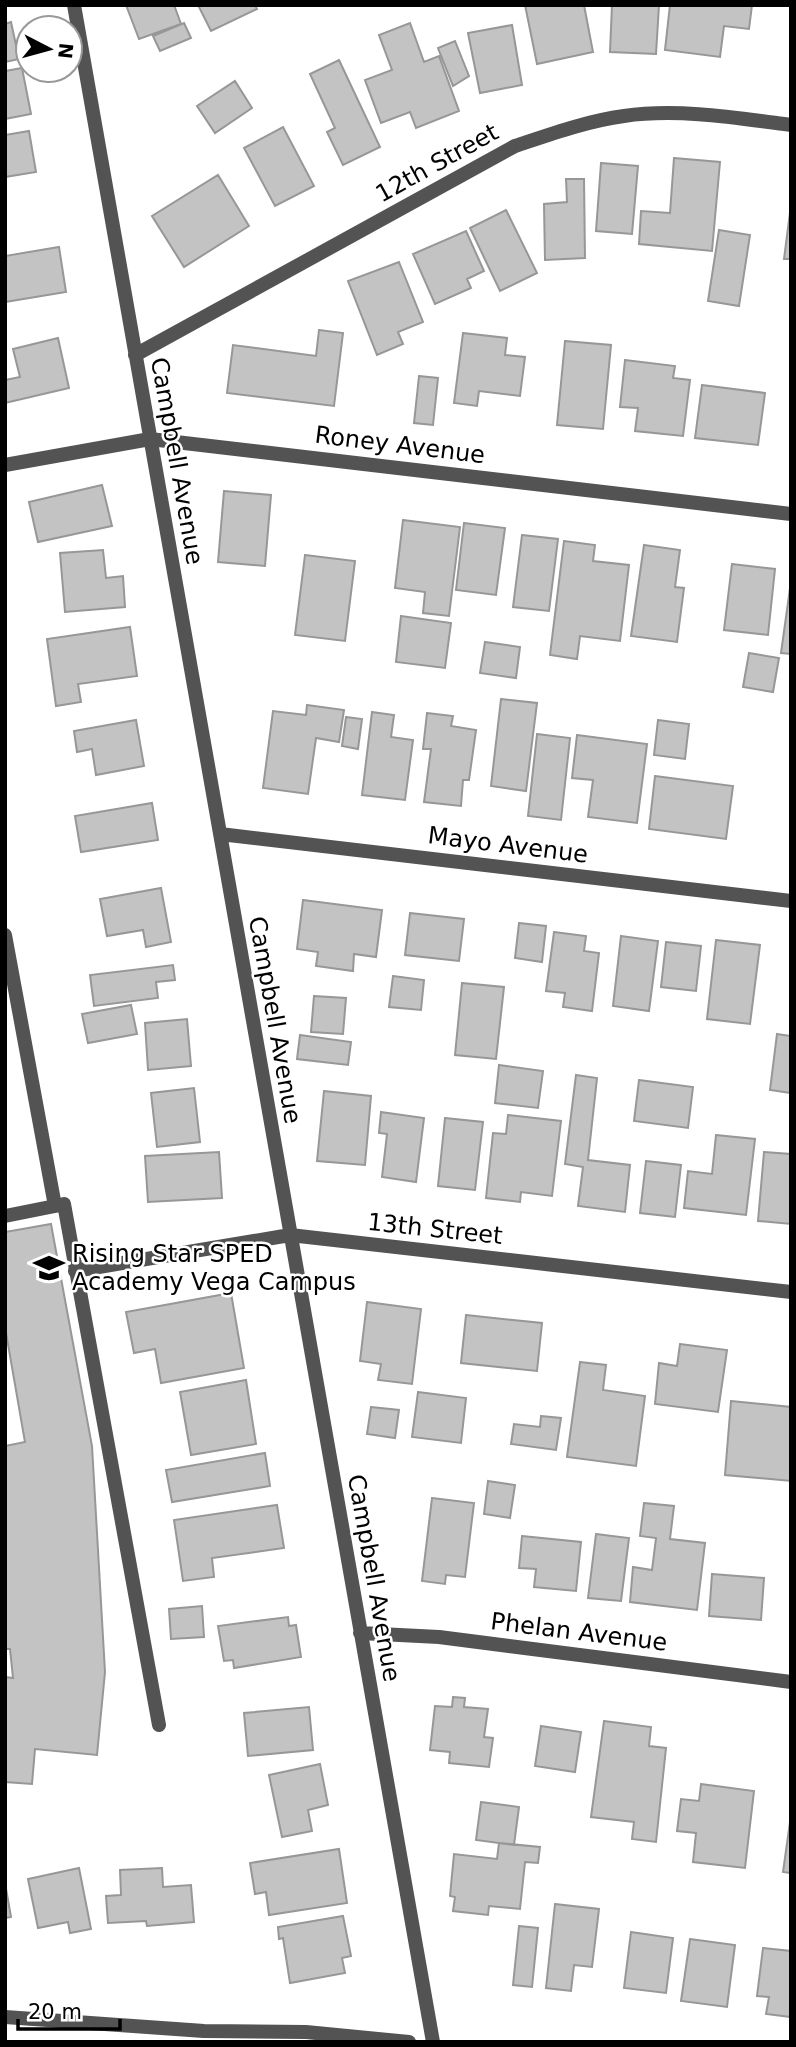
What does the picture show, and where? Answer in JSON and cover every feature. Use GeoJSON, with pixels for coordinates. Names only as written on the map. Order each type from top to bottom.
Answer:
{"type":"FeatureCollection","features":[{"type":"Feature","properties":{"kind":"street","name":"Campbell Avenue"},"geometry":{"type":"LineString","coordinates":[[74,5],[433,2042]]}},
{"type":"Feature","properties":{"kind":"street","name":"12th Street"},"geometry":{"type":"LineString","coordinates":[[135,355],[515,146],[570,127],[626,115],[682,114],[791,125]]}},
{"type":"Feature","properties":{"kind":"street","name":"Roney Avenue"},"geometry":{"type":"LineString","coordinates":[[5,465],[150,439],[791,514]]}},
{"type":"Feature","properties":{"kind":"street","name":"Mayo Avenue"},"geometry":{"type":"LineString","coordinates":[[220,834],[791,901]]}},
{"type":"Feature","properties":{"kind":"street"},"geometry":{"type":"LineString","coordinates":[[5,936],[55,1206]]}},
{"type":"Feature","properties":{"kind":"street"},"geometry":{"type":"LineString","coordinates":[[5,1216],[64,1204],[159,1726]]}},
{"type":"Feature","properties":{"kind":"street","name":"13th Street"},"geometry":{"type":"LineString","coordinates":[[75,1271],[290,1235],[791,1292]]}},
{"type":"Feature","properties":{"kind":"street","name":"Phelan Avenue"},"geometry":{"type":"LineString","coordinates":[[360,1633],[439,1637],[791,1682]]}},
{"type":"Feature","properties":{"kind":"street"},"geometry":{"type":"LineString","coordinates":[[5,2017],[204,2036],[306,2032],[409,2042]]}},
{"type":"Feature","properties":{"kind":"building"},"geometry":{"type":"Polygon","coordinates":[[[126,5],[174,5],[181,24],[139,39],[126,5]]]}},
{"type":"Feature","properties":{"kind":"building"},"geometry":{"type":"Polygon","coordinates":[[[198,5],[255,5],[257,9],[211,31],[198,5]]]}},
{"type":"Feature","properties":{"kind":"building"},"geometry":{"type":"Polygon","coordinates":[[[525,5],[584,5],[593,52],[537,64],[525,5]]]}},
{"type":"Feature","properties":{"kind":"building"},"geometry":{"type":"Polygon","coordinates":[[[612,5],[659,5],[656,54],[610,52],[612,5]]]}},
{"type":"Feature","properties":{"kind":"building"},"geometry":{"type":"Polygon","coordinates":[[[670,5],[752,5],[749,29],[724,26],[720,57],[665,50],[670,5]]]}},
{"type":"Feature","properties":{"kind":"building"},"geometry":{"type":"Polygon","coordinates":[[[11,22],[14,60],[5,62],[5,24],[11,22]]]}},
{"type":"Feature","properties":{"kind":"building"},"geometry":{"type":"Polygon","coordinates":[[[184,23],[191,38],[160,51],[153,36],[184,23]]]}},
{"type":"Feature","properties":{"kind":"building"},"geometry":{"type":"Polygon","coordinates":[[[410,23],[424,62],[439,56],[459,111],[416,128],[410,112],[381,123],[365,80],[392,70],[379,35],[410,23]]]}},
{"type":"Feature","properties":{"kind":"building"},"geometry":{"type":"Polygon","coordinates":[[[512,25],[522,85],[480,93],[468,33],[512,25]]]}},
{"type":"Feature","properties":{"kind":"building"},"geometry":{"type":"Polygon","coordinates":[[[455,41],[469,76],[453,86],[438,48],[455,41]]]}},
{"type":"Feature","properties":{"kind":"building"},"geometry":{"type":"Polygon","coordinates":[[[339,60],[380,147],[343,165],[327,132],[335,128],[310,74],[339,60]]]}},
{"type":"Feature","properties":{"kind":"building"},"geometry":{"type":"Polygon","coordinates":[[[14,69],[14,84],[25,84],[31,114],[5,119],[5,71],[14,69]]]}},
{"type":"Feature","properties":{"kind":"building"},"geometry":{"type":"Polygon","coordinates":[[[235,81],[252,108],[215,133],[197,106],[235,81]]]}},
{"type":"Feature","properties":{"kind":"building"},"geometry":{"type":"Polygon","coordinates":[[[283,127],[314,186],[275,206],[244,148],[283,127]]]}},
{"type":"Feature","properties":{"kind":"building"},"geometry":{"type":"Polygon","coordinates":[[[29,131],[36,172],[5,177],[5,135],[29,131]]]}},
{"type":"Feature","properties":{"kind":"building"},"geometry":{"type":"Polygon","coordinates":[[[674,158],[720,162],[712,251],[639,244],[641,211],[670,213],[674,158]]]}},
{"type":"Feature","properties":{"kind":"building"},"geometry":{"type":"Polygon","coordinates":[[[601,163],[638,166],[632,234],[596,231],[601,163]]]}},
{"type":"Feature","properties":{"kind":"building"},"geometry":{"type":"Polygon","coordinates":[[[218,175],[249,226],[184,267],[152,216],[218,175]]]}},
{"type":"Feature","properties":{"kind":"building"},"geometry":{"type":"Polygon","coordinates":[[[566,179],[584,179],[585,258],[545,260],[544,204],[567,202],[566,179]]]}},
{"type":"Feature","properties":{"kind":"building"},"geometry":{"type":"Polygon","coordinates":[[[791,205],[791,259],[784,259],[791,205]]]}},
{"type":"Feature","properties":{"kind":"building"},"geometry":{"type":"Polygon","coordinates":[[[506,210],[537,273],[500,291],[470,228],[506,210]]]}},
{"type":"Feature","properties":{"kind":"building"},"geometry":{"type":"Polygon","coordinates":[[[719,230],[750,235],[739,306],[708,301],[719,230]]]}},
{"type":"Feature","properties":{"kind":"building"},"geometry":{"type":"Polygon","coordinates":[[[466,231],[484,271],[467,279],[471,288],[435,304],[413,254],[466,231]]]}},
{"type":"Feature","properties":{"kind":"building"},"geometry":{"type":"Polygon","coordinates":[[[59,247],[66,292],[5,302],[5,256],[59,247]]]}},
{"type":"Feature","properties":{"kind":"building"},"geometry":{"type":"Polygon","coordinates":[[[399,262],[423,322],[398,332],[403,344],[377,355],[348,281],[399,262]]]}},
{"type":"Feature","properties":{"kind":"building"},"geometry":{"type":"Polygon","coordinates":[[[319,330],[343,333],[334,406],[227,393],[233,345],[316,356],[319,330]]]}},
{"type":"Feature","properties":{"kind":"building"},"geometry":{"type":"Polygon","coordinates":[[[463,333],[507,338],[505,355],[525,357],[520,396],[479,391],[477,406],[454,403],[463,333]]]}},
{"type":"Feature","properties":{"kind":"building"},"geometry":{"type":"Polygon","coordinates":[[[58,338],[69,388],[5,403],[5,380],[20,377],[13,349],[58,338]]]}},
{"type":"Feature","properties":{"kind":"building"},"geometry":{"type":"Polygon","coordinates":[[[565,341],[611,345],[603,429],[557,425],[565,341]]]}},
{"type":"Feature","properties":{"kind":"building"},"geometry":{"type":"Polygon","coordinates":[[[625,360],[675,366],[673,378],[690,380],[683,436],[635,431],[638,408],[620,407],[625,360]]]}},
{"type":"Feature","properties":{"kind":"building"},"geometry":{"type":"Polygon","coordinates":[[[419,376],[438,378],[433,425],[414,423],[419,376]]]}},
{"type":"Feature","properties":{"kind":"building"},"geometry":{"type":"Polygon","coordinates":[[[702,385],[765,393],[758,445],[695,438],[702,385]]]}},
{"type":"Feature","properties":{"kind":"building"},"geometry":{"type":"Polygon","coordinates":[[[102,485],[112,526],[38,542],[29,502],[102,485]]]}},
{"type":"Feature","properties":{"kind":"building"},"geometry":{"type":"Polygon","coordinates":[[[224,491],[271,495],[265,566],[218,562],[224,491]]]}},
{"type":"Feature","properties":{"kind":"building"},"geometry":{"type":"Polygon","coordinates":[[[403,520],[460,527],[449,616],[423,613],[425,592],[395,588],[403,520]]]}},
{"type":"Feature","properties":{"kind":"building"},"geometry":{"type":"Polygon","coordinates":[[[464,523],[505,528],[496,595],[456,590],[464,523]]]}},
{"type":"Feature","properties":{"kind":"building"},"geometry":{"type":"Polygon","coordinates":[[[522,535],[558,539],[549,611],[513,607],[522,535]]]}},
{"type":"Feature","properties":{"kind":"building"},"geometry":{"type":"Polygon","coordinates":[[[564,541],[595,545],[593,561],[629,565],[620,641],[580,636],[577,659],[550,655],[564,541]]]}},
{"type":"Feature","properties":{"kind":"building"},"geometry":{"type":"Polygon","coordinates":[[[644,545],[680,550],[675,587],[684,588],[677,642],[631,636],[644,545]]]}},
{"type":"Feature","properties":{"kind":"building"},"geometry":{"type":"Polygon","coordinates":[[[103,550],[106,578],[123,576],[125,607],[65,612],[60,553],[103,550]]]}},
{"type":"Feature","properties":{"kind":"building"},"geometry":{"type":"Polygon","coordinates":[[[305,555],[355,561],[345,641],[295,635],[305,555]]]}},
{"type":"Feature","properties":{"kind":"building"},"geometry":{"type":"Polygon","coordinates":[[[732,564],[775,569],[768,635],[724,630],[732,564]]]}},
{"type":"Feature","properties":{"kind":"building"},"geometry":{"type":"Polygon","coordinates":[[[791,581],[791,654],[781,653],[791,581]]]}},
{"type":"Feature","properties":{"kind":"building"},"geometry":{"type":"Polygon","coordinates":[[[401,616],[451,623],[445,668],[396,662],[401,616]]]}},
{"type":"Feature","properties":{"kind":"building"},"geometry":{"type":"Polygon","coordinates":[[[130,627],[137,676],[78,684],[81,702],[56,706],[47,639],[130,627]]]}},
{"type":"Feature","properties":{"kind":"building"},"geometry":{"type":"Polygon","coordinates":[[[485,642],[520,647],[516,678],[480,673],[485,642]]]}},
{"type":"Feature","properties":{"kind":"building"},"geometry":{"type":"Polygon","coordinates":[[[749,653],[779,658],[773,692],[743,687],[749,653]]]}},
{"type":"Feature","properties":{"kind":"building"},"geometry":{"type":"Polygon","coordinates":[[[501,699],[537,703],[526,791],[491,786],[501,699]]]}},
{"type":"Feature","properties":{"kind":"building"},"geometry":{"type":"Polygon","coordinates":[[[307,705],[344,710],[339,742],[316,738],[308,794],[263,788],[273,711],[306,715],[307,705]]]}},
{"type":"Feature","properties":{"kind":"building"},"geometry":{"type":"Polygon","coordinates":[[[372,712],[394,715],[391,737],[413,740],[405,800],[362,795],[372,712]]]}},
{"type":"Feature","properties":{"kind":"building"},"geometry":{"type":"Polygon","coordinates":[[[427,713],[453,716],[451,726],[476,730],[469,780],[463,780],[461,806],[424,802],[431,749],[423,749],[427,713]]]}},
{"type":"Feature","properties":{"kind":"building"},"geometry":{"type":"Polygon","coordinates":[[[346,717],[362,719],[358,749],[342,746],[346,717]]]}},
{"type":"Feature","properties":{"kind":"building"},"geometry":{"type":"Polygon","coordinates":[[[136,720],[144,766],[96,775],[92,749],[77,752],[74,731],[136,720]]]}},
{"type":"Feature","properties":{"kind":"building"},"geometry":{"type":"Polygon","coordinates":[[[658,720],[689,724],[685,759],[654,755],[658,720]]]}},
{"type":"Feature","properties":{"kind":"building"},"geometry":{"type":"Polygon","coordinates":[[[537,734],[570,738],[561,820],[528,816],[537,734]]]}},
{"type":"Feature","properties":{"kind":"building"},"geometry":{"type":"Polygon","coordinates":[[[577,735],[647,744],[637,823],[588,817],[593,780],[572,778],[577,735]]]}},
{"type":"Feature","properties":{"kind":"building"},"geometry":{"type":"Polygon","coordinates":[[[655,776],[733,786],[726,839],[649,829],[655,776]]]}},
{"type":"Feature","properties":{"kind":"building"},"geometry":{"type":"Polygon","coordinates":[[[152,803],[158,840],[81,852],[75,816],[152,803]]]}},
{"type":"Feature","properties":{"kind":"building"},"geometry":{"type":"Polygon","coordinates":[[[161,888],[171,942],[146,947],[143,930],[107,936],[100,899],[161,888]]]}},
{"type":"Feature","properties":{"kind":"building"},"geometry":{"type":"Polygon","coordinates":[[[303,900],[382,910],[376,957],[354,954],[353,971],[316,966],[318,952],[297,949],[303,900]]]}},
{"type":"Feature","properties":{"kind":"building"},"geometry":{"type":"Polygon","coordinates":[[[410,913],[464,919],[459,961],[405,955],[410,913]]]}},
{"type":"Feature","properties":{"kind":"building"},"geometry":{"type":"Polygon","coordinates":[[[519,923],[546,926],[542,962],[515,958],[519,923]]]}},
{"type":"Feature","properties":{"kind":"building"},"geometry":{"type":"Polygon","coordinates":[[[554,932],[586,936],[584,951],[599,953],[592,1011],[563,1007],[565,993],[546,991],[554,932]]]}},
{"type":"Feature","properties":{"kind":"building"},"geometry":{"type":"Polygon","coordinates":[[[621,936],[658,941],[649,1011],[613,1006],[621,936]]]}},
{"type":"Feature","properties":{"kind":"building"},"geometry":{"type":"Polygon","coordinates":[[[716,940],[760,945],[750,1024],[707,1019],[716,940]]]}},
{"type":"Feature","properties":{"kind":"building"},"geometry":{"type":"Polygon","coordinates":[[[666,942],[701,946],[696,991],[661,987],[666,942]]]}},
{"type":"Feature","properties":{"kind":"building"},"geometry":{"type":"Polygon","coordinates":[[[173,965],[175,980],[156,982],[158,998],[94,1006],[90,975],[173,965]]]}},
{"type":"Feature","properties":{"kind":"building"},"geometry":{"type":"Polygon","coordinates":[[[393,976],[424,980],[421,1010],[389,1007],[393,976]]]}},
{"type":"Feature","properties":{"kind":"building"},"geometry":{"type":"Polygon","coordinates":[[[462,983],[504,987],[496,1059],[455,1055],[462,983]]]}},
{"type":"Feature","properties":{"kind":"building"},"geometry":{"type":"Polygon","coordinates":[[[314,996],[346,998],[343,1034],[311,1032],[314,996]]]}},
{"type":"Feature","properties":{"kind":"building"},"geometry":{"type":"Polygon","coordinates":[[[131,1005],[137,1034],[88,1043],[82,1014],[131,1005]]]}},
{"type":"Feature","properties":{"kind":"building"},"geometry":{"type":"Polygon","coordinates":[[[187,1019],[191,1066],[148,1070],[145,1023],[187,1019]]]}},
{"type":"Feature","properties":{"kind":"building"},"geometry":{"type":"Polygon","coordinates":[[[777,1034],[791,1036],[791,1093],[770,1090],[777,1034]]]}},
{"type":"Feature","properties":{"kind":"building"},"geometry":{"type":"Polygon","coordinates":[[[300,1035],[351,1042],[348,1065],[297,1059],[300,1035]]]}},
{"type":"Feature","properties":{"kind":"building"},"geometry":{"type":"Polygon","coordinates":[[[499,1065],[543,1071],[538,1108],[495,1103],[499,1065]]]}},
{"type":"Feature","properties":{"kind":"building"},"geometry":{"type":"Polygon","coordinates":[[[576,1075],[597,1078],[588,1160],[630,1165],[625,1212],[578,1206],[583,1167],[565,1164],[576,1075]]]}},
{"type":"Feature","properties":{"kind":"building"},"geometry":{"type":"Polygon","coordinates":[[[639,1080],[693,1087],[688,1128],[634,1121],[639,1080]]]}},
{"type":"Feature","properties":{"kind":"building"},"geometry":{"type":"Polygon","coordinates":[[[194,1088],[200,1142],[157,1147],[151,1093],[194,1088]]]}},
{"type":"Feature","properties":{"kind":"building"},"geometry":{"type":"Polygon","coordinates":[[[324,1091],[371,1096],[365,1165],[317,1161],[324,1091]]]}},
{"type":"Feature","properties":{"kind":"building"},"geometry":{"type":"Polygon","coordinates":[[[381,1112],[424,1118],[416,1182],[382,1177],[387,1134],[379,1133],[381,1112]]]}},
{"type":"Feature","properties":{"kind":"building"},"geometry":{"type":"Polygon","coordinates":[[[508,1115],[561,1121],[552,1196],[521,1192],[520,1202],[486,1198],[493,1133],[506,1134],[508,1115]]]}},
{"type":"Feature","properties":{"kind":"building"},"geometry":{"type":"Polygon","coordinates":[[[445,1118],[483,1122],[475,1190],[438,1186],[445,1118]]]}},
{"type":"Feature","properties":{"kind":"building"},"geometry":{"type":"Polygon","coordinates":[[[716,1135],[755,1139],[746,1215],[684,1208],[688,1171],[712,1174],[716,1135]]]}},
{"type":"Feature","properties":{"kind":"building"},"geometry":{"type":"Polygon","coordinates":[[[219,1152],[222,1198],[148,1202],[145,1156],[219,1152]]]}},
{"type":"Feature","properties":{"kind":"building"},"geometry":{"type":"Polygon","coordinates":[[[764,1152],[791,1154],[791,1224],[758,1221],[764,1152]]]}},
{"type":"Feature","properties":{"kind":"building"},"geometry":{"type":"Polygon","coordinates":[[[646,1161],[681,1165],[675,1217],[640,1213],[646,1161]]]}},
{"type":"Feature","properties":{"kind":"building"},"geometry":{"type":"Polygon","coordinates":[[[51,1224],[92,1446],[105,1672],[97,1755],[35,1749],[32,1784],[5,1782],[5,1677],[13,1678],[10,1649],[5,1649],[5,1446],[25,1442],[5,1327],[5,1232],[51,1224]]]}},
{"type":"Feature","properties":{"kind":"building"},"geometry":{"type":"Polygon","coordinates":[[[231,1293],[244,1368],[161,1383],[155,1349],[134,1353],[126,1312],[231,1293]]]}},
{"type":"Feature","properties":{"kind":"building"},"geometry":{"type":"Polygon","coordinates":[[[367,1302],[421,1309],[412,1384],[378,1380],[381,1364],[360,1361],[367,1302]]]}},
{"type":"Feature","properties":{"kind":"building"},"geometry":{"type":"Polygon","coordinates":[[[466,1315],[542,1323],[537,1371],[461,1363],[466,1315]]]}},
{"type":"Feature","properties":{"kind":"building"},"geometry":{"type":"Polygon","coordinates":[[[680,1344],[727,1350],[718,1412],[655,1404],[659,1363],[677,1366],[680,1344]]]}},
{"type":"Feature","properties":{"kind":"building"},"geometry":{"type":"Polygon","coordinates":[[[580,1362],[606,1365],[603,1390],[645,1396],[636,1466],[567,1457],[580,1362]]]}},
{"type":"Feature","properties":{"kind":"building"},"geometry":{"type":"Polygon","coordinates":[[[246,1380],[256,1444],[191,1455],[180,1392],[246,1380]]]}},
{"type":"Feature","properties":{"kind":"building"},"geometry":{"type":"Polygon","coordinates":[[[418,1392],[466,1398],[461,1443],[412,1437],[418,1392]]]}},
{"type":"Feature","properties":{"kind":"building"},"geometry":{"type":"Polygon","coordinates":[[[731,1401],[791,1407],[791,1481],[725,1475],[731,1401]]]}},
{"type":"Feature","properties":{"kind":"building"},"geometry":{"type":"Polygon","coordinates":[[[371,1407],[399,1410],[395,1438],[367,1434],[371,1407]]]}},
{"type":"Feature","properties":{"kind":"building"},"geometry":{"type":"Polygon","coordinates":[[[541,1416],[561,1418],[556,1450],[511,1444],[514,1424],[540,1427],[541,1416]]]}},
{"type":"Feature","properties":{"kind":"building"},"geometry":{"type":"Polygon","coordinates":[[[265,1453],[270,1486],[172,1502],[166,1470],[265,1453]]]}},
{"type":"Feature","properties":{"kind":"building"},"geometry":{"type":"Polygon","coordinates":[[[488,1481],[515,1485],[510,1518],[484,1514],[488,1481]]]}},
{"type":"Feature","properties":{"kind":"building"},"geometry":{"type":"Polygon","coordinates":[[[432,1498],[474,1503],[465,1577],[446,1575],[445,1584],[422,1581],[432,1498]]]}},
{"type":"Feature","properties":{"kind":"building"},"geometry":{"type":"Polygon","coordinates":[[[644,1503],[674,1506],[670,1539],[705,1543],[697,1610],[630,1602],[633,1567],[652,1570],[656,1538],[640,1536],[644,1503]]]}},
{"type":"Feature","properties":{"kind":"building"},"geometry":{"type":"Polygon","coordinates":[[[277,1505],[284,1548],[212,1558],[214,1577],[183,1581],[174,1520],[277,1505]]]}},
{"type":"Feature","properties":{"kind":"building"},"geometry":{"type":"Polygon","coordinates":[[[596,1534],[629,1538],[621,1601],[588,1598],[596,1534]]]}},
{"type":"Feature","properties":{"kind":"building"},"geometry":{"type":"Polygon","coordinates":[[[522,1536],[581,1542],[576,1591],[534,1587],[536,1569],[519,1568],[522,1536]]]}},
{"type":"Feature","properties":{"kind":"building"},"geometry":{"type":"Polygon","coordinates":[[[712,1574],[764,1578],[761,1620],[709,1616],[712,1574]]]}},
{"type":"Feature","properties":{"kind":"building"},"geometry":{"type":"Polygon","coordinates":[[[202,1606],[204,1637],[171,1639],[169,1609],[202,1606]]]}},
{"type":"Feature","properties":{"kind":"building"},"geometry":{"type":"Polygon","coordinates":[[[288,1617],[289,1626],[296,1625],[301,1657],[234,1668],[233,1660],[224,1661],[218,1626],[288,1617]]]}},
{"type":"Feature","properties":{"kind":"building"},"geometry":{"type":"Polygon","coordinates":[[[453,1697],[465,1698],[464,1707],[488,1709],[484,1737],[493,1738],[489,1767],[449,1763],[450,1752],[430,1750],[435,1706],[452,1707],[453,1697]]]}},
{"type":"Feature","properties":{"kind":"building"},"geometry":{"type":"Polygon","coordinates":[[[309,1707],[313,1750],[248,1756],[244,1713],[309,1707]]]}},
{"type":"Feature","properties":{"kind":"building"},"geometry":{"type":"Polygon","coordinates":[[[604,1721],[651,1727],[649,1746],[666,1748],[656,1842],[632,1839],[634,1822],[591,1817],[604,1721]]]}},
{"type":"Feature","properties":{"kind":"building"},"geometry":{"type":"Polygon","coordinates":[[[541,1726],[581,1732],[575,1772],[535,1766],[541,1726]]]}},
{"type":"Feature","properties":{"kind":"building"},"geometry":{"type":"Polygon","coordinates":[[[320,1764],[328,1805],[308,1810],[312,1831],[282,1837],[269,1775],[320,1764]]]}},
{"type":"Feature","properties":{"kind":"building"},"geometry":{"type":"Polygon","coordinates":[[[701,1784],[754,1791],[745,1868],[693,1862],[696,1833],[677,1831],[681,1799],[699,1801],[701,1784]]]}},
{"type":"Feature","properties":{"kind":"building"},"geometry":{"type":"Polygon","coordinates":[[[481,1802],[519,1807],[514,1845],[476,1840],[481,1802]]]}},
{"type":"Feature","properties":{"kind":"building"},"geometry":{"type":"Polygon","coordinates":[[[791,1815],[791,1873],[783,1872],[791,1815]]]}},
{"type":"Feature","properties":{"kind":"building"},"geometry":{"type":"Polygon","coordinates":[[[499,1843],[540,1847],[538,1863],[525,1862],[520,1909],[489,1906],[488,1915],[453,1911],[455,1897],[450,1896],[454,1854],[497,1859],[499,1843]]]}},
{"type":"Feature","properties":{"kind":"building"},"geometry":{"type":"Polygon","coordinates":[[[339,1849],[347,1903],[269,1915],[266,1892],[255,1894],[250,1863],[339,1849]]]}},
{"type":"Feature","properties":{"kind":"building"},"geometry":{"type":"Polygon","coordinates":[[[79,1868],[91,1929],[70,1933],[68,1922],[38,1928],[28,1879],[79,1868]]]}},
{"type":"Feature","properties":{"kind":"building"},"geometry":{"type":"Polygon","coordinates":[[[162,1868],[163,1887],[191,1885],[194,1922],[147,1926],[146,1921],[108,1923],[106,1896],[121,1895],[120,1870],[162,1868]]]}},
{"type":"Feature","properties":{"kind":"building"},"geometry":{"type":"Polygon","coordinates":[[[5,1883],[11,1917],[5,1918],[5,1883]]]}},
{"type":"Feature","properties":{"kind":"building"},"geometry":{"type":"Polygon","coordinates":[[[555,1904],[599,1909],[592,1967],[574,1965],[571,1991],[546,1988],[555,1904]]]}},
{"type":"Feature","properties":{"kind":"building"},"geometry":{"type":"Polygon","coordinates":[[[343,1916],[351,1956],[342,1958],[345,1973],[290,1983],[283,1938],[279,1939],[278,1927],[343,1916]]]}},
{"type":"Feature","properties":{"kind":"building"},"geometry":{"type":"Polygon","coordinates":[[[519,1926],[538,1928],[532,1987],[513,1985],[519,1926]]]}},
{"type":"Feature","properties":{"kind":"building"},"geometry":{"type":"Polygon","coordinates":[[[631,1932],[673,1938],[666,1993],[624,1988],[631,1932]]]}},
{"type":"Feature","properties":{"kind":"building"},"geometry":{"type":"Polygon","coordinates":[[[690,1939],[735,1945],[727,2007],[681,2001],[690,1939]]]}},
{"type":"Feature","properties":{"kind":"building"},"geometry":{"type":"Polygon","coordinates":[[[763,1948],[791,1951],[791,2017],[766,2014],[769,1997],[757,1996],[763,1948]]]}},
{"type":"Feature","properties":{"kind":"place","name":"Rising Star SPED Academy Vega Campus"},"geometry":{"type":"Point","coordinates":[49,1268]}}]}
